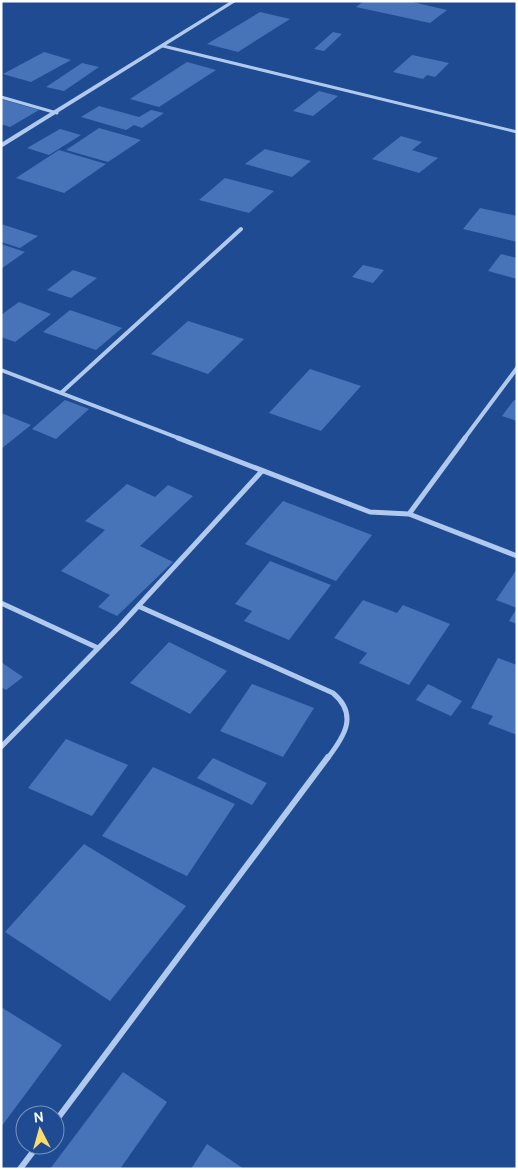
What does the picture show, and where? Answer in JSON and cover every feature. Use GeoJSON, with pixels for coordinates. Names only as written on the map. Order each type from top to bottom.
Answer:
{"type":"FeatureCollection","features":[{"type":"Feature","properties":{"kind":"street"},"geometry":{"type":"LineString","coordinates":[[1,146],[235,1]]}},
{"type":"Feature","properties":{"kind":"street"},"geometry":{"type":"LineString","coordinates":[[163,46],[517,132]]}},
{"type":"Feature","properties":{"kind":"street"},"geometry":{"type":"LineString","coordinates":[[1,97],[57,112]]}},
{"type":"Feature","properties":{"kind":"street"},"geometry":{"type":"LineString","coordinates":[[61,393],[241,229]]}},
{"type":"Feature","properties":{"kind":"street"},"geometry":{"type":"LineString","coordinates":[[409,514],[517,368]]}},
{"type":"Feature","properties":{"kind":"street"},"geometry":{"type":"LineString","coordinates":[[1,370],[370,512],[409,514],[517,556]]}},
{"type":"Feature","properties":{"kind":"street"},"geometry":{"type":"LineString","coordinates":[[1,747],[138,606],[262,471]]}},
{"type":"Feature","properties":{"kind":"street"},"geometry":{"type":"LineString","coordinates":[[1,603],[98,648]]}},
{"type":"Feature","properties":{"kind":"street"},"geometry":{"type":"LineString","coordinates":[[65,1109],[342,739],[348,718],[345,705],[338,696],[325,688],[138,606]]}},
{"type":"Feature","properties":{"kind":"street"},"geometry":{"type":"LineString","coordinates":[[20,1169],[30,1155]]}},
{"type":"Feature","properties":{"kind":"building"},"geometry":{"type":"Polygon","coordinates":[[[364,1],[408,1],[447,10],[430,23],[356,7],[364,1]]]}},
{"type":"Feature","properties":{"kind":"building"},"geometry":{"type":"Polygon","coordinates":[[[260,12],[290,19],[238,52],[207,44],[260,12]]]}},
{"type":"Feature","properties":{"kind":"building"},"geometry":{"type":"Polygon","coordinates":[[[333,32],[342,34],[324,51],[314,49],[333,32]]]}},
{"type":"Feature","properties":{"kind":"building"},"geometry":{"type":"Polygon","coordinates":[[[44,52],[71,60],[31,82],[3,74],[44,52]]]}},
{"type":"Feature","properties":{"kind":"building"},"geometry":{"type":"Polygon","coordinates":[[[412,55],[449,63],[435,77],[427,75],[423,79],[393,72],[412,55]]]}},
{"type":"Feature","properties":{"kind":"building"},"geometry":{"type":"Polygon","coordinates":[[[187,62],[216,70],[159,107],[130,99],[187,62]]]}},
{"type":"Feature","properties":{"kind":"building"},"geometry":{"type":"Polygon","coordinates":[[[82,63],[99,67],[64,91],[46,87],[82,63]]]}},
{"type":"Feature","properties":{"kind":"building"},"geometry":{"type":"Polygon","coordinates":[[[319,91],[338,96],[313,116],[293,111],[319,91]]]}},
{"type":"Feature","properties":{"kind":"building"},"geometry":{"type":"Polygon","coordinates":[[[1,99],[39,110],[10,127],[1,124],[1,99]]]}},
{"type":"Feature","properties":{"kind":"building"},"geometry":{"type":"Polygon","coordinates":[[[99,106],[139,117],[151,110],[164,113],[142,128],[134,125],[126,130],[81,117],[99,106]]]}},
{"type":"Feature","properties":{"kind":"building"},"geometry":{"type":"Polygon","coordinates":[[[99,128],[141,140],[108,162],[66,150],[99,128]]]}},
{"type":"Feature","properties":{"kind":"building"},"geometry":{"type":"Polygon","coordinates":[[[60,129],[81,135],[49,155],[27,148],[60,129]]]}},
{"type":"Feature","properties":{"kind":"building"},"geometry":{"type":"Polygon","coordinates":[[[401,136],[422,142],[412,150],[438,158],[419,173],[372,159],[401,136]]]}},
{"type":"Feature","properties":{"kind":"building"},"geometry":{"type":"Polygon","coordinates":[[[265,149],[311,161],[292,177],[245,164],[265,149]]]}},
{"type":"Feature","properties":{"kind":"building"},"geometry":{"type":"Polygon","coordinates":[[[59,150],[106,164],[64,193],[16,178],[59,150]]]}},
{"type":"Feature","properties":{"kind":"building"},"geometry":{"type":"Polygon","coordinates":[[[225,178],[274,191],[249,213],[199,200],[225,178]]]}},
{"type":"Feature","properties":{"kind":"building"},"geometry":{"type":"Polygon","coordinates":[[[480,208],[517,216],[517,242],[463,229],[480,208]]]}},
{"type":"Feature","properties":{"kind":"building"},"geometry":{"type":"Polygon","coordinates":[[[1,224],[38,236],[20,248],[1,242],[1,224]]]}},
{"type":"Feature","properties":{"kind":"building"},"geometry":{"type":"Polygon","coordinates":[[[1,244],[25,252],[1,269],[1,244]]]}},
{"type":"Feature","properties":{"kind":"building"},"geometry":{"type":"Polygon","coordinates":[[[501,254],[517,258],[517,279],[488,271],[501,254]]]}},
{"type":"Feature","properties":{"kind":"building"},"geometry":{"type":"Polygon","coordinates":[[[363,265],[384,270],[373,283],[352,277],[363,265]]]}},
{"type":"Feature","properties":{"kind":"building"},"geometry":{"type":"Polygon","coordinates":[[[73,270],[97,278],[71,298],[47,290],[73,270]]]}},
{"type":"Feature","properties":{"kind":"building"},"geometry":{"type":"Polygon","coordinates":[[[19,302],[51,314],[15,342],[1,337],[1,315],[19,302]]]}},
{"type":"Feature","properties":{"kind":"building"},"geometry":{"type":"Polygon","coordinates":[[[70,310],[122,328],[96,350],[43,332],[70,310]]]}},
{"type":"Feature","properties":{"kind":"building"},"geometry":{"type":"Polygon","coordinates":[[[188,321],[244,339],[208,374],[151,354],[188,321]]]}},
{"type":"Feature","properties":{"kind":"building"},"geometry":{"type":"Polygon","coordinates":[[[310,369],[361,386],[321,431],[269,413],[310,369]]]}},
{"type":"Feature","properties":{"kind":"building"},"geometry":{"type":"Polygon","coordinates":[[[65,400],[89,409],[56,439],[32,429],[65,400]]]}},
{"type":"Feature","properties":{"kind":"building"},"geometry":{"type":"Polygon","coordinates":[[[514,400],[517,401],[517,421],[502,416],[514,400]]]}},
{"type":"Feature","properties":{"kind":"building"},"geometry":{"type":"Polygon","coordinates":[[[1,413],[31,425],[1,449],[1,413]]]}},
{"type":"Feature","properties":{"kind":"building"},"geometry":{"type":"Polygon","coordinates":[[[127,484],[155,497],[168,485],[193,496],[140,546],[173,562],[117,616],[98,607],[110,595],[61,571],[105,530],[85,521],[127,484]]]}},
{"type":"Feature","properties":{"kind":"building"},"geometry":{"type":"Polygon","coordinates":[[[283,501],[372,535],[336,581],[245,544],[283,501]]]}},
{"type":"Feature","properties":{"kind":"building"},"geometry":{"type":"Polygon","coordinates":[[[270,561],[331,585],[289,640],[244,621],[252,611],[235,604],[270,561]]]}},
{"type":"Feature","properties":{"kind":"building"},"geometry":{"type":"Polygon","coordinates":[[[517,569],[517,608],[496,600],[517,569]]]}},
{"type":"Feature","properties":{"kind":"building"},"geometry":{"type":"Polygon","coordinates":[[[363,600],[397,613],[403,605],[450,624],[409,685],[359,663],[367,653],[334,638],[363,600]]]}},
{"type":"Feature","properties":{"kind":"building"},"geometry":{"type":"Polygon","coordinates":[[[517,608],[517,624],[509,621],[517,608]]]}},
{"type":"Feature","properties":{"kind":"building"},"geometry":{"type":"Polygon","coordinates":[[[169,642],[227,671],[190,714],[130,683],[169,642]]]}},
{"type":"Feature","properties":{"kind":"building"},"geometry":{"type":"Polygon","coordinates":[[[498,658],[517,665],[517,735],[488,724],[493,716],[471,708],[498,658]]]}},
{"type":"Feature","properties":{"kind":"building"},"geometry":{"type":"Polygon","coordinates":[[[1,662],[23,677],[6,690],[1,687],[1,662]]]}},
{"type":"Feature","properties":{"kind":"building"},"geometry":{"type":"Polygon","coordinates":[[[252,684],[314,708],[283,757],[220,731],[252,684]]]}},
{"type":"Feature","properties":{"kind":"building"},"geometry":{"type":"Polygon","coordinates":[[[428,684],[462,701],[451,716],[416,700],[428,684]]]}},
{"type":"Feature","properties":{"kind":"building"},"geometry":{"type":"Polygon","coordinates":[[[66,739],[128,765],[92,816],[28,788],[66,739]]]}},
{"type":"Feature","properties":{"kind":"building"},"geometry":{"type":"Polygon","coordinates":[[[213,758],[267,783],[252,805],[197,778],[213,758]]]}},
{"type":"Feature","properties":{"kind":"building"},"geometry":{"type":"Polygon","coordinates":[[[153,767],[235,804],[187,876],[102,836],[153,767]]]}},
{"type":"Feature","properties":{"kind":"building"},"geometry":{"type":"Polygon","coordinates":[[[84,844],[186,906],[110,1001],[5,932],[84,844]]]}},
{"type":"Feature","properties":{"kind":"building"},"geometry":{"type":"Polygon","coordinates":[[[1,1007],[62,1045],[17,1105],[15,1105],[15,1108],[1,1127],[1,1007]]]}},
{"type":"Feature","properties":{"kind":"building"},"geometry":{"type":"Polygon","coordinates":[[[123,1072],[167,1102],[120,1169],[50,1169],[61,1155],[65,1155],[65,1149],[123,1072]]]}},
{"type":"Feature","properties":{"kind":"building"},"geometry":{"type":"Polygon","coordinates":[[[207,1144],[244,1169],[191,1169],[207,1144]]]}}]}
